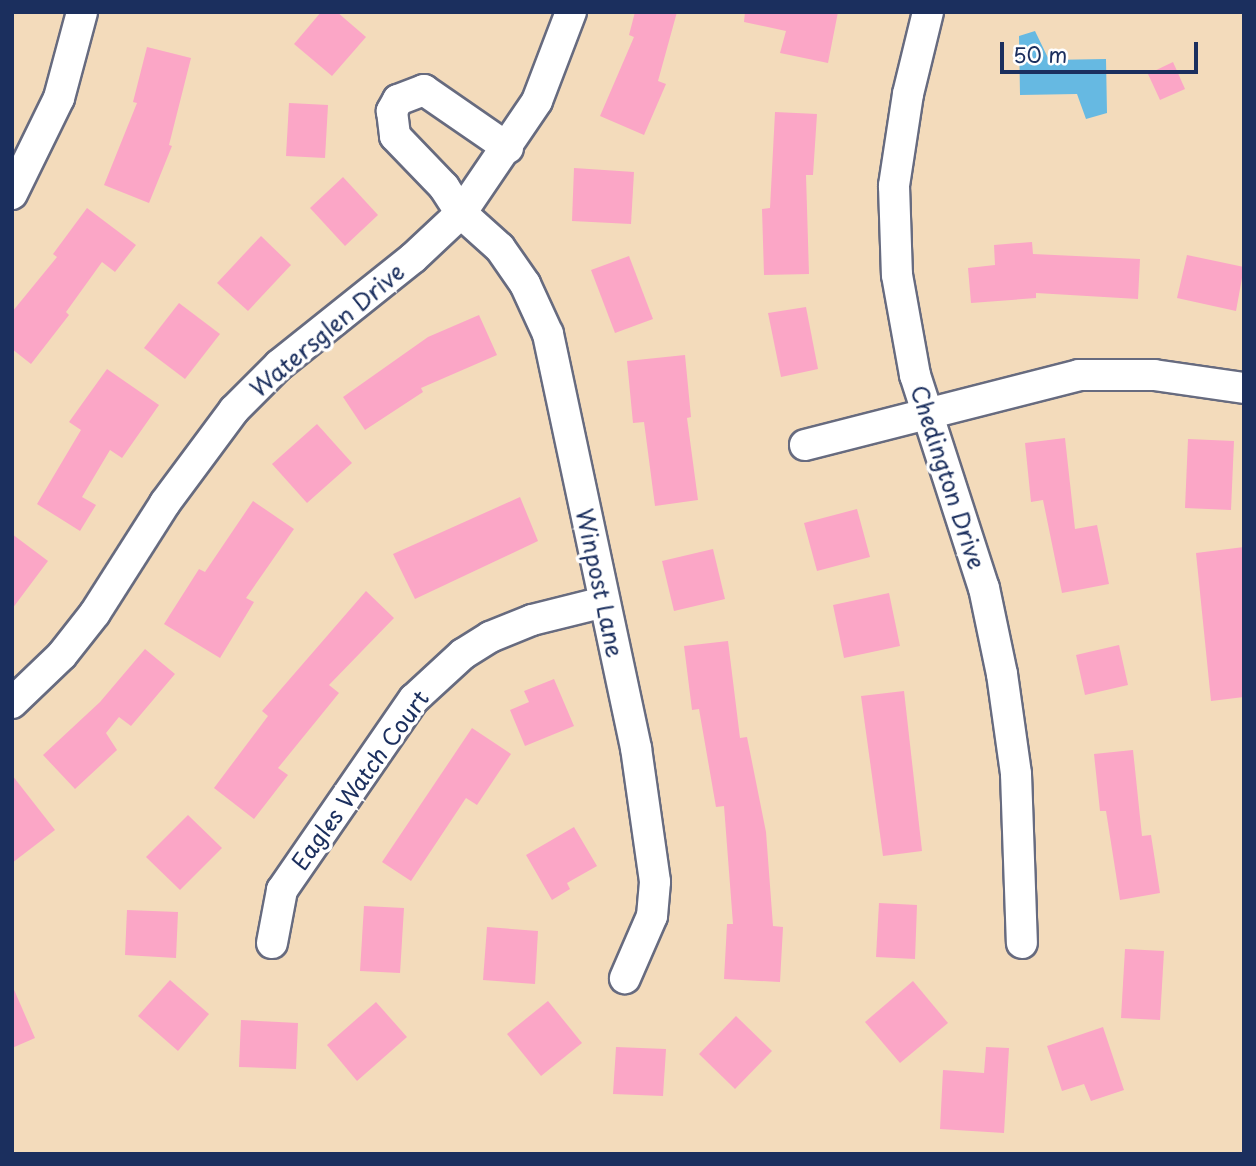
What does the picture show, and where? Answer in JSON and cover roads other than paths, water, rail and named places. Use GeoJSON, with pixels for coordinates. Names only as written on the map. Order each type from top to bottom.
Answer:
{"type":"FeatureCollection","features":[{"type":"Feature","properties":{"kind":"street"},"geometry":{"type":"LineString","coordinates":[[12,194],[59,98],[82,12]]}},
{"type":"Feature","properties":{"kind":"street","name":"Watersglen Drive"},"geometry":{"type":"LineString","coordinates":[[14,698],[62,655],[95,612],[165,503],[234,410],[279,365],[413,258],[461,213],[508,148],[537,101],[571,12]]}},
{"type":"Feature","properties":{"kind":"street","name":"Chedington Drive"},"geometry":{"type":"LineString","coordinates":[[928,12],[908,94],[894,186],[898,286],[926,411],[984,588],[1002,674],[1016,774],[1022,943]]}},
{"type":"Feature","properties":{"kind":"street","name":"Winpost Lane"},"geometry":{"type":"LineString","coordinates":[[508,148],[424,90],[398,100],[392,111],[395,136],[444,187],[461,213],[500,248],[525,284],[548,334],[636,748],[654,882],[652,916],[625,978]]}},
{"type":"Feature","properties":{"kind":"street"},"geometry":{"type":"LineString","coordinates":[[805,445],[1045,380],[1113,372],[1244,388]]}},
{"type":"Feature","properties":{"kind":"street","name":"Eagles Watch Court"},"geometry":{"type":"LineString","coordinates":[[272,943],[282,890],[414,699],[463,654],[490,637],[532,620],[604,602]]}},
{"type":"Feature","properties":{"kind":"water"},"geometry":{"type":"Polygon","coordinates":[[[1035,31],[1049,60],[1106,59],[1107,113],[1086,119],[1077,94],[1020,95],[1019,36],[1035,31]]]}}]}
